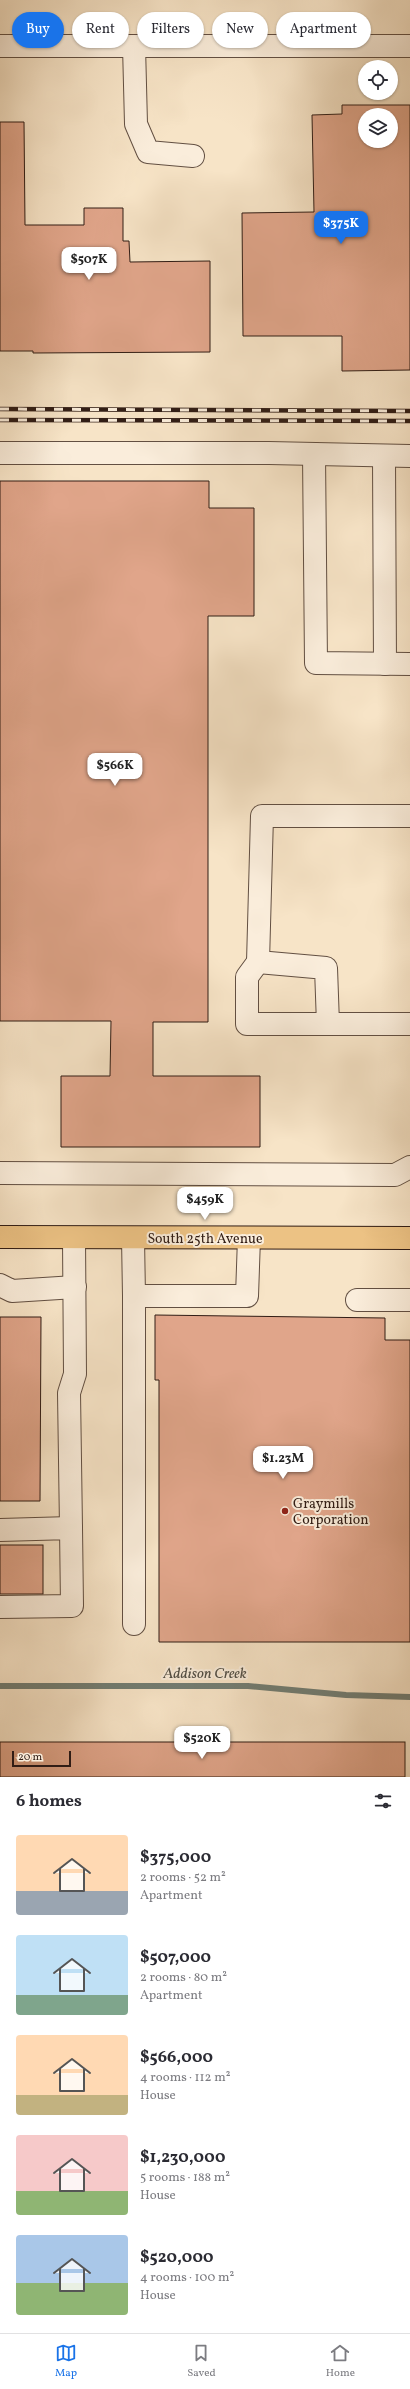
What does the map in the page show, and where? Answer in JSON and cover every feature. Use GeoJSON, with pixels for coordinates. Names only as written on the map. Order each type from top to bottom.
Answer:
{"type":"FeatureCollection","features":[{"type":"Feature","properties":{"kind":"main road","name":"South 25th Avenue"},"geometry":{"type":"LineString","coordinates":[[0,1237],[410,1238]]}},
{"type":"Feature","properties":{"kind":"street"},"geometry":{"type":"LineString","coordinates":[[0,46],[410,46]]}},
{"type":"Feature","properties":{"kind":"street"},"geometry":{"type":"LineString","coordinates":[[134,46],[136,124],[148,152],[193,156]]}},
{"type":"Feature","properties":{"kind":"street"},"geometry":{"type":"LineString","coordinates":[[0,453],[314,454],[410,456]]}},
{"type":"Feature","properties":{"kind":"street"},"geometry":{"type":"LineString","coordinates":[[314,454],[316,663],[410,664]]}},
{"type":"Feature","properties":{"kind":"street"},"geometry":{"type":"LineString","coordinates":[[384,456],[385,664]]}},
{"type":"Feature","properties":{"kind":"street"},"geometry":{"type":"LineString","coordinates":[[410,816],[262,816],[258,962],[247,978],[247,1024],[410,1024]]}},
{"type":"Feature","properties":{"kind":"street"},"geometry":{"type":"LineString","coordinates":[[258,962],[326,968],[328,1024]]}},
{"type":"Feature","properties":{"kind":"street"},"geometry":{"type":"LineString","coordinates":[[0,1174],[396,1175],[410,1167]]}},
{"type":"Feature","properties":{"kind":"street"},"geometry":{"type":"LineString","coordinates":[[0,1607],[72,1606],[69,1393],[75,1374],[74,1238]]}},
{"type":"Feature","properties":{"kind":"street"},"geometry":{"type":"LineString","coordinates":[[133,1238],[134,1624]]}},
{"type":"Feature","properties":{"kind":"street"},"geometry":{"type":"LineString","coordinates":[[134,1296],[247,1296],[249,1238]]}},
{"type":"Feature","properties":{"kind":"street"},"geometry":{"type":"LineString","coordinates":[[0,1285],[12,1291],[75,1287]]}},
{"type":"Feature","properties":{"kind":"street"},"geometry":{"type":"LineString","coordinates":[[357,1300],[410,1300]]}},
{"type":"Feature","properties":{"kind":"street"},"geometry":{"type":"LineString","coordinates":[[0,1530],[71,1528]]}},
{"type":"Feature","properties":{"kind":"building"},"geometry":{"type":"Polygon","coordinates":[[[342,105],[410,105],[410,370],[342,371],[342,336],[243,336],[242,213],[314,212],[312,115],[342,114],[342,105]]]}},
{"type":"Feature","properties":{"kind":"building"},"geometry":{"type":"Polygon","coordinates":[[[0,122],[24,122],[25,225],[84,225],[84,208],[123,208],[123,241],[129,241],[130,262],[210,261],[210,352],[33,353],[33,351],[0,351],[0,122]]]}},
{"type":"Feature","properties":{"kind":"building"},"geometry":{"type":"Polygon","coordinates":[[[0,481],[209,481],[209,508],[254,508],[254,616],[208,616],[208,1022],[153,1022],[153,1076],[260,1076],[260,1147],[61,1147],[61,1076],[110,1076],[111,1021],[0,1021],[0,481]]]}},
{"type":"Feature","properties":{"kind":"building","name":"Graymills Corporation"},"geometry":{"type":"Polygon","coordinates":[[[155,1315],[385,1318],[385,1340],[410,1340],[410,1642],[159,1642],[159,1380],[155,1380],[155,1315]]]}},
{"type":"Feature","properties":{"kind":"building"},"geometry":{"type":"Polygon","coordinates":[[[0,1317],[41,1317],[40,1501],[0,1501],[0,1317]]]}},
{"type":"Feature","properties":{"kind":"building"},"geometry":{"type":"Polygon","coordinates":[[[0,1545],[43,1545],[43,1594],[0,1594],[0,1545]]]}},
{"type":"Feature","properties":{"kind":"building"},"geometry":{"type":"Polygon","coordinates":[[[0,1742],[405,1742],[405,1777],[0,1777],[0,1742]]]}},
{"type":"Feature","properties":{"kind":"waterway","name":"Addison Creek"},"geometry":{"type":"LineString","coordinates":[[0,1686],[248,1686],[346,1695],[410,1697]]}},
{"type":"Feature","properties":{"kind":"railway"},"geometry":{"type":"LineString","coordinates":[[0,409],[410,411]]}},
{"type":"Feature","properties":{"kind":"railway"},"geometry":{"type":"LineString","coordinates":[[0,420],[410,421]]}},
{"type":"Feature","properties":{"kind":"place","name":"Graymills Corporation"},"geometry":{"type":"Point","coordinates":[285,1511]}}]}
